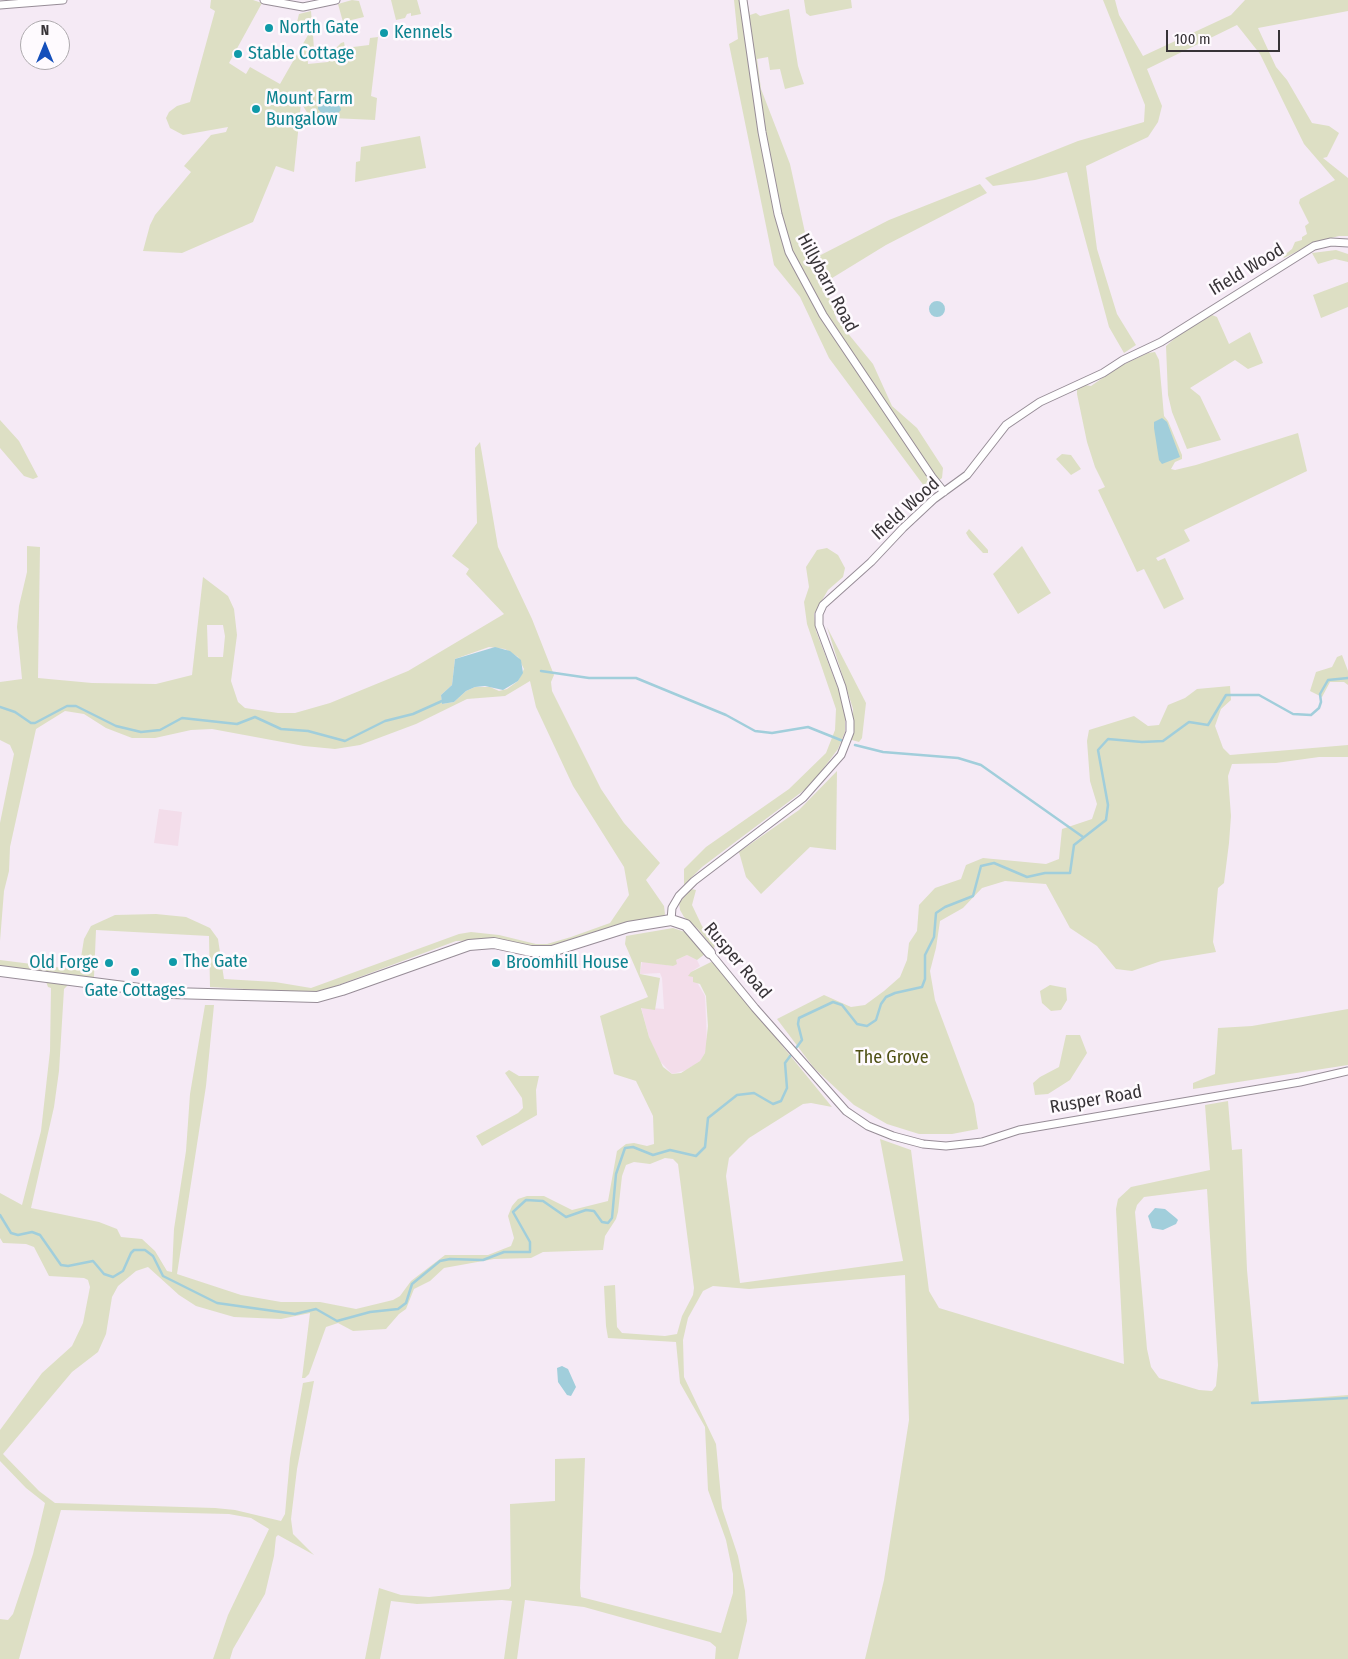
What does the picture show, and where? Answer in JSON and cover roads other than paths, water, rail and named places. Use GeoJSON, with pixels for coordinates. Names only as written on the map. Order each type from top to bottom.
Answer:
{"type":"FeatureCollection","features":[{"type":"Feature","properties":{"kind":"street"},"geometry":{"type":"LineString","coordinates":[[0,4],[63,0]]}},
{"type":"Feature","properties":{"kind":"street"},"geometry":{"type":"LineString","coordinates":[[264,0],[303,7],[336,0]]}},
{"type":"Feature","properties":{"kind":"street","name":"Hillybarn Road"},"geometry":{"type":"LineString","coordinates":[[743,0],[762,132],[778,214],[789,252],[823,315],[944,492]]}},
{"type":"Feature","properties":{"kind":"street","name":"Ifield Wood"},"geometry":{"type":"LineString","coordinates":[[671,920],[672,908],[679,896],[694,881],[804,798],[841,754],[850,732],[850,720],[842,687],[820,625],[819,614],[823,604],[871,562],[903,528],[944,492],[968,475],[1006,425],[1040,402],[1103,373],[1123,360],[1161,342],[1314,246],[1331,242],[1348,242]]}},
{"type":"Feature","properties":{"kind":"street"},"geometry":{"type":"LineString","coordinates":[[0,971],[171,993],[317,997],[469,945],[494,943],[535,951],[552,951],[628,926],[671,920]]}},
{"type":"Feature","properties":{"kind":"street","name":"Rusper Road"},"geometry":{"type":"LineString","coordinates":[[671,920],[686,925],[834,1099],[863,1123],[904,1140],[946,1146],[982,1142],[1019,1130],[1300,1082],[1348,1072]]}},
{"type":"Feature","properties":{"kind":"water"},"geometry":{"type":"Polygon","coordinates":[[[331,100],[340,106],[341,110],[334,117],[323,115],[318,109],[318,104],[331,100]]]}},
{"type":"Feature","properties":{"kind":"water"},"geometry":{"type":"Polygon","coordinates":[[[934,301],[940,301],[945,306],[943,315],[934,317],[929,312],[929,306],[934,301]]]}},
{"type":"Feature","properties":{"kind":"water"},"geometry":{"type":"Polygon","coordinates":[[[1162,418],[1167,422],[1180,457],[1162,464],[1159,460],[1154,422],[1162,418]]]}},
{"type":"Feature","properties":{"kind":"water"},"geometry":{"type":"Polygon","coordinates":[[[495,647],[510,651],[521,660],[523,673],[518,681],[503,690],[485,686],[475,687],[466,691],[454,702],[442,704],[441,695],[452,685],[455,659],[495,647]]]}},
{"type":"Feature","properties":{"kind":"water"},"geometry":{"type":"Polygon","coordinates":[[[1155,1208],[1165,1209],[1178,1220],[1176,1224],[1163,1230],[1152,1228],[1148,1216],[1155,1208]]]}},
{"type":"Feature","properties":{"kind":"water"},"geometry":{"type":"Polygon","coordinates":[[[562,1366],[568,1369],[576,1387],[571,1396],[567,1395],[558,1382],[557,1368],[562,1366]]]}},
{"type":"Feature","properties":{"kind":"waterway"},"geometry":{"type":"LineString","coordinates":[[541,671],[589,678],[636,678],[726,715],[755,731],[772,733],[808,727],[843,741]]}},
{"type":"Feature","properties":{"kind":"waterway"},"geometry":{"type":"LineString","coordinates":[[0,1215],[11,1233],[18,1235],[32,1232],[40,1235],[61,1265],[68,1266],[93,1261],[104,1274],[113,1277],[123,1271],[134,1250],[145,1250],[153,1256],[163,1276],[217,1303],[295,1314],[316,1309],[337,1321],[370,1312],[398,1309],[406,1303],[412,1284],[440,1261],[450,1259],[483,1260],[504,1252],[530,1252],[530,1242],[513,1212],[526,1200],[543,1201],[566,1217],[586,1210],[594,1211],[602,1222],[608,1223],[612,1218],[616,1174],[625,1148],[633,1147],[653,1155],[670,1150],[696,1156],[705,1147],[708,1118],[737,1095],[754,1093],[773,1104],[781,1101],[787,1088],[785,1063],[802,1040],[798,1024],[799,1018],[833,1002],[842,1005],[857,1024],[867,1026],[876,1020],[881,1004],[886,997],[922,987],[925,979],[925,955],[934,937],[936,913],[945,907],[973,896],[981,866],[994,863],[1027,877],[1045,873],[1070,873],[1074,845],[1106,820],[1108,805],[1098,750],[1108,739],[1142,742],[1163,741],[1189,722],[1208,725],[1226,695],[1259,695],[1293,714],[1311,715],[1319,708],[1321,702],[1320,694],[1328,680],[1348,678]]}},
{"type":"Feature","properties":{"kind":"waterway"},"geometry":{"type":"LineString","coordinates":[[0,707],[15,712],[31,723],[35,723],[67,706],[76,706],[116,726],[141,732],[160,730],[182,718],[237,724],[255,717],[281,729],[308,731],[345,741],[385,721],[413,714],[442,701]]}},
{"type":"Feature","properties":{"kind":"waterway"},"geometry":{"type":"LineString","coordinates":[[855,745],[883,752],[958,758],[981,765],[1083,837]]}},
{"type":"Feature","properties":{"kind":"waterway"},"geometry":{"type":"LineString","coordinates":[[1252,1403],[1348,1398]]}},
{"type":"Feature","properties":{"kind":"place","name":"North Gate"},"geometry":{"type":"Point","coordinates":[269,28]}},
{"type":"Feature","properties":{"kind":"place","name":"Kennels"},"geometry":{"type":"Point","coordinates":[384,33]}},
{"type":"Feature","properties":{"kind":"place","name":"Stable Cottage"},"geometry":{"type":"Point","coordinates":[238,54]}},
{"type":"Feature","properties":{"kind":"place","name":"Mount Farm Bungalow"},"geometry":{"type":"Point","coordinates":[256,109]}},
{"type":"Feature","properties":{"kind":"place","name":"The Gate"},"geometry":{"type":"Point","coordinates":[173,962]}},
{"type":"Feature","properties":{"kind":"place","name":"Old Forge"},"geometry":{"type":"Point","coordinates":[109,963]}},
{"type":"Feature","properties":{"kind":"place","name":"Broomhill House"},"geometry":{"type":"Point","coordinates":[496,963]}},
{"type":"Feature","properties":{"kind":"place","name":"Gate Cottages"},"geometry":{"type":"Point","coordinates":[135,972]}},
{"type":"Feature","properties":{"kind":"park label","name":"The Grove"},"geometry":{"type":"Point","coordinates":[892,1058]}}]}
